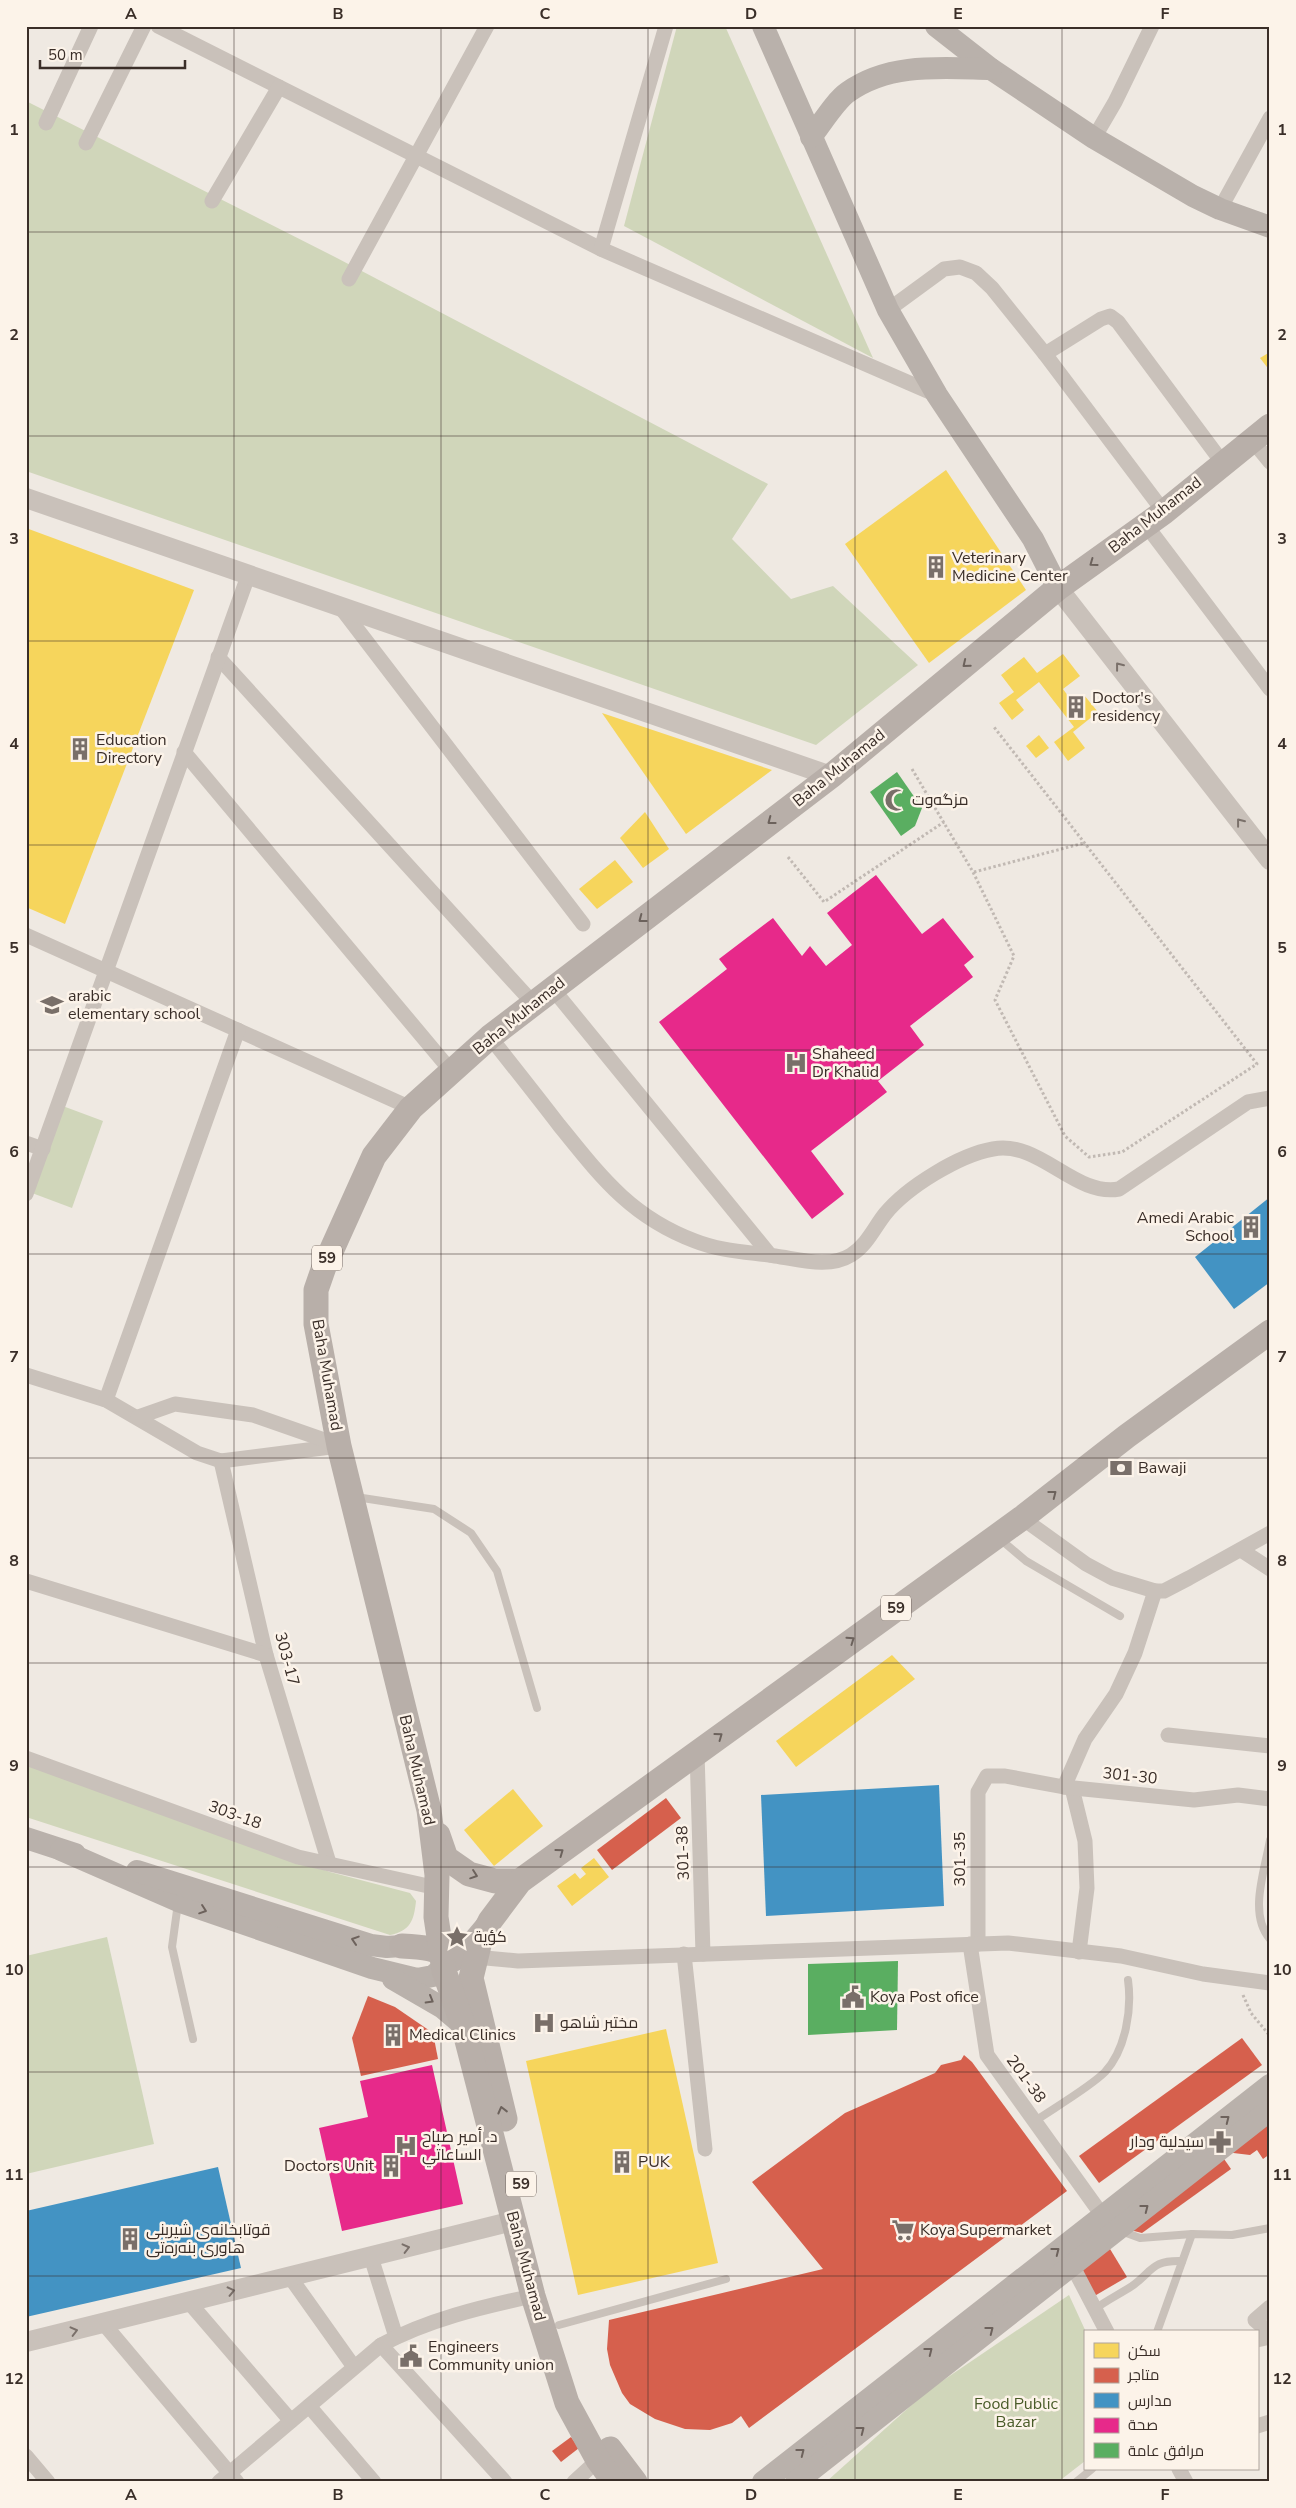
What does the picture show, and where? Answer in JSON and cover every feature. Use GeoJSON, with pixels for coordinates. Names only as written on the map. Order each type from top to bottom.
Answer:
{"type":"FeatureCollection","features":[{"type":"Feature","properties":{"kind":"main road"},"geometry":{"type":"LineString","coordinates":[[763,26],[888,310],[937,395],[1033,539],[1058,588]]}},
{"type":"Feature","properties":{"kind":"main road"},"geometry":{"type":"LineString","coordinates":[[936,26],[991,69],[1094,138],[1220,210],[1270,227]]}},
{"type":"Feature","properties":{"kind":"main road"},"geometry":{"type":"LineString","coordinates":[[811,137],[847,93],[877,76],[922,68],[991,69]]}},
{"type":"Feature","properties":{"kind":"main road","name":"Baha Muhamad"},"geometry":{"type":"LineString","coordinates":[[617,2472],[567,2403],[533,2296],[463,2026],[459,1973],[436,1917],[437,1888],[429,1810],[339,1446],[316,1324],[316,1290],[328,1258],[374,1156],[412,1108],[490,1036],[831,776],[1058,588],[1155,518],[1222,462],[1261,433]]}},
{"type":"Feature","properties":{"kind":"main road","name":"59"},"geometry":{"type":"LineString","coordinates":[[617,2472],[574,2378],[459,1973],[490,1921],[520,1881],[1022,1518],[1127,1436],[1270,1332]]}},
{"type":"Feature","properties":{"kind":"main road"},"geometry":{"type":"LineString","coordinates":[[429,1810],[446,1858],[469,1874],[495,1882],[520,1881]]}},
{"type":"Feature","properties":{"kind":"main road"},"geometry":{"type":"LineString","coordinates":[[26,1838],[61,1850],[163,1878],[371,1945],[387,1947],[417,1942],[430,1933],[436,1917]]}},
{"type":"Feature","properties":{"kind":"main road"},"geometry":{"type":"LineString","coordinates":[[61,1850],[178,1901],[372,1968],[417,1979],[459,1973]]}},
{"type":"Feature","properties":{"kind":"main road"},"geometry":{"type":"LineString","coordinates":[[402,1946],[459,1973]]}},
{"type":"Feature","properties":{"kind":"main road"},"geometry":{"type":"LineString","coordinates":[[372,1968],[443,2008],[463,2026]]}},
{"type":"Feature","properties":{"kind":"main road"},"geometry":{"type":"LineString","coordinates":[[796,2482],[1072,2265],[1110,2222],[1270,2085]]}},
{"type":"Feature","properties":{"kind":"main road"},"geometry":{"type":"LineString","coordinates":[[762,2482],[1110,2222],[1267,2114]]}},
{"type":"Feature","properties":{"kind":"main road"},"geometry":{"type":"LineString","coordinates":[[617,2472],[641,2482]]}},
{"type":"Feature","properties":{"kind":"street"},"geometry":{"type":"LineString","coordinates":[[46,124],[91,26]]}},
{"type":"Feature","properties":{"kind":"street"},"geometry":{"type":"LineString","coordinates":[[86,143],[144,26]]}},
{"type":"Feature","properties":{"kind":"street"},"geometry":{"type":"LineString","coordinates":[[158,26],[601,249],[937,395]]}},
{"type":"Feature","properties":{"kind":"street"},"geometry":{"type":"LineString","coordinates":[[349,279],[487,26]]}},
{"type":"Feature","properties":{"kind":"street"},"geometry":{"type":"LineString","coordinates":[[601,249],[666,26]]}},
{"type":"Feature","properties":{"kind":"street"},"geometry":{"type":"LineString","coordinates":[[1094,138],[1115,102],[1152,26]]}},
{"type":"Feature","properties":{"kind":"street"},"geometry":{"type":"LineString","coordinates":[[212,201],[279,86]]}},
{"type":"Feature","properties":{"kind":"street"},"geometry":{"type":"LineString","coordinates":[[1220,210],[1270,118]]}},
{"type":"Feature","properties":{"kind":"street"},"geometry":{"type":"LineString","coordinates":[[888,310],[944,269],[960,268],[976,273],[992,288],[1045,354],[1270,689]]}},
{"type":"Feature","properties":{"kind":"street"},"geometry":{"type":"LineString","coordinates":[[1045,354],[1101,319],[1110,316],[1118,322],[1222,462]]}},
{"type":"Feature","properties":{"kind":"street"},"geometry":{"type":"LineString","coordinates":[[1261,433],[1270,462]]}},
{"type":"Feature","properties":{"kind":"street"},"geometry":{"type":"LineString","coordinates":[[26,498],[831,776]]}},
{"type":"Feature","properties":{"kind":"street"},"geometry":{"type":"LineString","coordinates":[[26,1194],[248,576]]}},
{"type":"Feature","properties":{"kind":"street"},"geometry":{"type":"LineString","coordinates":[[1058,588],[1270,860]]}},
{"type":"Feature","properties":{"kind":"street"},"geometry":{"type":"LineString","coordinates":[[341,608],[583,924]]}},
{"type":"Feature","properties":{"kind":"street"},"geometry":{"type":"LineString","coordinates":[[218,657],[542,995],[770,1255]]}},
{"type":"Feature","properties":{"kind":"street"},"geometry":{"type":"LineString","coordinates":[[184,752],[452,1072]]}},
{"type":"Feature","properties":{"kind":"street"},"geometry":{"type":"LineString","coordinates":[[26,935],[412,1108]]}},
{"type":"Feature","properties":{"kind":"street"},"geometry":{"type":"LineString","coordinates":[[106,1400],[238,1030]]}},
{"type":"Feature","properties":{"kind":"street"},"geometry":{"type":"LineString","coordinates":[[490,1036],[603,1179],[630,1205],[662,1226],[696,1242],[733,1251],[825,1262],[849,1256],[868,1239],[891,1208],[926,1179],[975,1154],[995,1148],[1018,1151],[1044,1160],[1082,1182],[1105,1191],[1119,1189],[1248,1102],[1270,1098]]}},
{"type":"Feature","properties":{"kind":"street"},"geometry":{"type":"LineString","coordinates":[[26,1143],[43,1149]]}},
{"type":"Feature","properties":{"kind":"street"},"geometry":{"type":"LineString","coordinates":[[26,1375],[106,1400],[197,1453],[221,1461],[339,1446]]}},
{"type":"Feature","properties":{"kind":"street"},"geometry":{"type":"LineString","coordinates":[[138,1417],[175,1404],[253,1415],[339,1446]]}},
{"type":"Feature","properties":{"kind":"street","name":"303-17"},"geometry":{"type":"LineString","coordinates":[[221,1461],[266,1655],[329,1863]]}},
{"type":"Feature","properties":{"kind":"street"},"geometry":{"type":"LineString","coordinates":[[1022,1518],[1086,1564],[1112,1578],[1155,1591],[1164,1591],[1270,1533]]}},
{"type":"Feature","properties":{"kind":"street"},"geometry":{"type":"LineString","coordinates":[[1241,1550],[1270,1569]]}},
{"type":"Feature","properties":{"kind":"street"},"geometry":{"type":"LineString","coordinates":[[26,1581],[266,1655]]}},
{"type":"Feature","properties":{"kind":"street"},"geometry":{"type":"LineString","coordinates":[[1079,1952],[1087,1888],[1085,1841],[1068,1787],[1085,1739],[1116,1694],[1135,1653],[1155,1591]]}},
{"type":"Feature","properties":{"kind":"street"},"geometry":{"type":"LineString","coordinates":[[1168,1735],[1270,1746]]}},
{"type":"Feature","properties":{"kind":"street","name":"301-38"},"geometry":{"type":"LineString","coordinates":[[697,1752],[703,1954]]}},
{"type":"Feature","properties":{"kind":"street","name":"303-18"},"geometry":{"type":"LineString","coordinates":[[26,1758],[298,1857],[437,1888]]}},
{"type":"Feature","properties":{"kind":"street","name":"301-30"},"geometry":{"type":"LineString","coordinates":[[987,1776],[1004,1776],[1068,1787],[1194,1800],[1238,1795],[1270,1798]]}},
{"type":"Feature","properties":{"kind":"street","name":"301-35"},"geometry":{"type":"LineString","coordinates":[[974,1944],[978,1792],[987,1776]]}},
{"type":"Feature","properties":{"kind":"street","name":"201-38"},"geometry":{"type":"LineString","coordinates":[[974,1944],[987,2055],[1110,2222]]}},
{"type":"Feature","properties":{"kind":"street"},"geometry":{"type":"LineString","coordinates":[[459,1973],[518,1961],[1008,1944],[1121,1956],[1240,1980],[1270,1984]]}},
{"type":"Feature","properties":{"kind":"street"},"geometry":{"type":"LineString","coordinates":[[684,1954],[705,2149]]}},
{"type":"Feature","properties":{"kind":"street"},"geometry":{"type":"LineString","coordinates":[[26,2342],[513,2221]]}},
{"type":"Feature","properties":{"kind":"street"},"geometry":{"type":"LineString","coordinates":[[371,2257],[396,2337]]}},
{"type":"Feature","properties":{"kind":"street"},"geometry":{"type":"LineString","coordinates":[[1072,2265],[1106,2330]]}},
{"type":"Feature","properties":{"kind":"street"},"geometry":{"type":"LineString","coordinates":[[290,2277],[354,2367]]}},
{"type":"Feature","properties":{"kind":"street"},"geometry":{"type":"LineString","coordinates":[[104,2324],[229,2479],[291,2421],[381,2345],[396,2337],[456,2316],[533,2296]]}},
{"type":"Feature","properties":{"kind":"street"},"geometry":{"type":"LineString","coordinates":[[188,2301],[291,2421]]}},
{"type":"Feature","properties":{"kind":"street"},"geometry":{"type":"LineString","coordinates":[[1258,2340],[1270,2335],[1255,2320],[1270,2307]]}},
{"type":"Feature","properties":{"kind":"street"},"geometry":{"type":"LineString","coordinates":[[381,2345],[505,2482]]}},
{"type":"Feature","properties":{"kind":"street"},"geometry":{"type":"LineString","coordinates":[[309,2406],[374,2482]]}},
{"type":"Feature","properties":{"kind":"street"},"geometry":{"type":"LineString","coordinates":[[1258,2426],[1270,2422]]}},
{"type":"Feature","properties":{"kind":"street"},"geometry":{"type":"LineString","coordinates":[[26,2456],[48,2482]]}},
{"type":"Feature","properties":{"kind":"street"},"geometry":{"type":"LineString","coordinates":[[1180,2470],[1186,2482]]}},
{"type":"Feature","properties":{"kind":"street"},"geometry":{"type":"LineString","coordinates":[[574,2482],[617,2472]]}},
{"type":"Feature","properties":{"kind":"lane"},"geometry":{"type":"LineString","coordinates":[[352,1496],[434,1509],[471,1533],[497,1571],[537,1708]]}},
{"type":"Feature","properties":{"kind":"lane"},"geometry":{"type":"LineString","coordinates":[[996,1536],[1026,1560],[1120,1616]]}},
{"type":"Feature","properties":{"kind":"lane"},"geometry":{"type":"LineString","coordinates":[[1270,1840],[1258,1906],[1263,1931],[1270,1939]]}},
{"type":"Feature","properties":{"kind":"lane"},"geometry":{"type":"LineString","coordinates":[[178,1901],[172,1947],[193,2039]]}},
{"type":"Feature","properties":{"kind":"lane"},"geometry":{"type":"LineString","coordinates":[[1035,2121],[1104,2072],[1113,2060],[1121,2042],[1128,2014],[1130,1995],[1128,1980]]}},
{"type":"Feature","properties":{"kind":"lane"},"geometry":{"type":"LineString","coordinates":[[1110,2222],[1140,2238],[1192,2234],[1232,2235],[1270,2228]]}},
{"type":"Feature","properties":{"kind":"lane"},"geometry":{"type":"LineString","coordinates":[[1158,2330],[1192,2234]]}},
{"type":"Feature","properties":{"kind":"lane"},"geometry":{"type":"LineString","coordinates":[[1095,2309],[1133,2285],[1152,2267],[1168,2261],[1182,2262]]}},
{"type":"Feature","properties":{"kind":"lane"},"geometry":{"type":"LineString","coordinates":[[559,2325],[726,2279]]}},
{"type":"Feature","properties":{"kind":"lane"},"geometry":{"type":"LineString","coordinates":[[1076,2482],[1091,2470]]}},
{"type":"Feature","properties":{"kind":"path"},"geometry":{"type":"LineString","coordinates":[[912,769],[973,872],[1014,956],[995,1000],[1065,1136],[1089,1157],[1122,1152],[1257,1064],[994,727]]}},
{"type":"Feature","properties":{"kind":"path"},"geometry":{"type":"LineString","coordinates":[[788,857],[824,902],[944,822]]}},
{"type":"Feature","properties":{"kind":"path"},"geometry":{"type":"LineString","coordinates":[[973,872],[1084,843]]}},
{"type":"Feature","properties":{"kind":"path"},"geometry":{"type":"LineString","coordinates":[[1240,1980],[1242,1993],[1251,2013],[1270,2036]]}},
{"type":"Feature","properties":{"kind":"green space"},"geometry":{"type":"Polygon","coordinates":[[[677,26],[725,26],[873,358],[624,226],[677,26]]]}},
{"type":"Feature","properties":{"kind":"green space"},"geometry":{"type":"Polygon","coordinates":[[[26,101],[335,257],[768,484],[732,539],[791,599],[833,586],[918,665],[816,745],[26,471],[26,101]]]}},
{"type":"Feature","properties":{"kind":"green space"},"geometry":{"type":"Polygon","coordinates":[[[60,1105],[103,1121],[72,1208],[32,1193],[60,1105]]]}},
{"type":"Feature","properties":{"kind":"green space"},"geometry":{"type":"Polygon","coordinates":[[[26,1764],[330,1872],[410,1893],[416,1901],[410,1924],[402,1931],[390,1935],[26,1817],[26,1764]]]}},
{"type":"Feature","properties":{"kind":"green space"},"geometry":{"type":"Polygon","coordinates":[[[107,1937],[154,2144],[26,2174],[26,1956],[107,1937]]]}},
{"type":"Feature","properties":{"kind":"green space","name":"Food Public Bazar"},"geometry":{"type":"Polygon","coordinates":[[[1069,2295],[1085,2330],[1084,2462],[1058,2482],[826,2482],[926,2392],[1069,2295]]]}},
{"type":"Feature","properties":{"kind":"building: سكن"},"geometry":{"type":"Polygon","coordinates":[[[1270,352],[1270,371],[1260,358],[1270,352]]]}},
{"type":"Feature","properties":{"kind":"building: سكن","name":"Veterinary Medicine Center"},"geometry":{"type":"Polygon","coordinates":[[[946,470],[1026,590],[929,663],[845,544],[946,470]]]}},
{"type":"Feature","properties":{"kind":"building: سكن","name":"Education Directory"},"geometry":{"type":"Polygon","coordinates":[[[26,528],[194,590],[65,924],[26,907],[26,528]]]}},
{"type":"Feature","properties":{"kind":"building: سكن","name":"Doctor's residency"},"geometry":{"type":"Polygon","coordinates":[[[1063,654],[1080,676],[1063,689],[1071,700],[1084,695],[1098,712],[1073,732],[1085,748],[1068,761],[1054,742],[1074,727],[1039,682],[1016,700],[1024,710],[1012,720],[999,703],[1014,692],[1001,675],[1024,657],[1037,673],[1063,654]]]}},
{"type":"Feature","properties":{"kind":"building: سكن"},"geometry":{"type":"Polygon","coordinates":[[[602,713],[772,770],[686,834],[602,713]]]}},
{"type":"Feature","properties":{"kind":"building: سكن"},"geometry":{"type":"Polygon","coordinates":[[[1039,735],[1049,748],[1036,758],[1026,746],[1039,735]]]}},
{"type":"Feature","properties":{"kind":"building: سكن"},"geometry":{"type":"Polygon","coordinates":[[[645,812],[669,849],[643,868],[620,838],[645,812]]]}},
{"type":"Feature","properties":{"kind":"building: سكن"},"geometry":{"type":"Polygon","coordinates":[[[615,860],[633,882],[597,909],[579,889],[615,860]]]}},
{"type":"Feature","properties":{"kind":"building: سكن"},"geometry":{"type":"Polygon","coordinates":[[[892,1655],[915,1679],[796,1767],[776,1741],[892,1655]]]}},
{"type":"Feature","properties":{"kind":"building: سكن"},"geometry":{"type":"Polygon","coordinates":[[[513,1789],[543,1826],[494,1866],[464,1830],[513,1789]]]}},
{"type":"Feature","properties":{"kind":"building: سكن"},"geometry":{"type":"Polygon","coordinates":[[[594,1858],[609,1877],[572,1906],[557,1886],[575,1873],[580,1879],[586,1874],[581,1868],[594,1858]]]}},
{"type":"Feature","properties":{"kind":"building: سكن","name":"PUK"},"geometry":{"type":"Polygon","coordinates":[[[666,2029],[718,2263],[578,2295],[526,2061],[666,2029]]]}},
{"type":"Feature","properties":{"kind":"building: متاجر"},"geometry":{"type":"Polygon","coordinates":[[[666,1798],[681,1818],[612,1870],[597,1850],[666,1798]]]}},
{"type":"Feature","properties":{"kind":"building: متاجر","name":"Medical Clinics"},"geometry":{"type":"Polygon","coordinates":[[[368,1996],[395,2007],[433,2033],[438,2059],[361,2076],[352,2038],[368,1996]]]}},
{"type":"Feature","properties":{"kind":"building: متاجر"},"geometry":{"type":"Polygon","coordinates":[[[1242,2038],[1262,2065],[1099,2183],[1079,2156],[1242,2038]]]}},
{"type":"Feature","properties":{"kind":"building: متاجر","name":"Koya Supermarket"},"geometry":{"type":"Polygon","coordinates":[[[964,2055],[972,2062],[1067,2191],[749,2428],[741,2416],[732,2423],[710,2430],[685,2429],[655,2419],[630,2404],[622,2393],[610,2365],[607,2349],[609,2320],[823,2269],[752,2182],[845,2113],[935,2073],[941,2065],[961,2060],[964,2055]]]}},
{"type":"Feature","properties":{"kind":"building: متاجر"},"geometry":{"type":"Polygon","coordinates":[[[1270,2122],[1270,2154],[1263,2159],[1257,2150],[1250,2155],[1225,2152],[1270,2122]]]}},
{"type":"Feature","properties":{"kind":"building: متاجر"},"geometry":{"type":"Polygon","coordinates":[[[1222,2156],[1231,2169],[1142,2233],[1126,2229],[1222,2156]]]}},
{"type":"Feature","properties":{"kind":"building: متاجر"},"geometry":{"type":"Polygon","coordinates":[[[1107,2244],[1127,2277],[1091,2298],[1077,2267],[1107,2244]]]}},
{"type":"Feature","properties":{"kind":"building: متاجر"},"geometry":{"type":"Polygon","coordinates":[[[571,2437],[579,2448],[561,2462],[552,2451],[571,2437]]]}},
{"type":"Feature","properties":{"kind":"building: مدارس","name":"Amedi Arabic School"},"geometry":{"type":"Polygon","coordinates":[[[1270,1197],[1270,1282],[1234,1309],[1195,1257],[1270,1197]]]}},
{"type":"Feature","properties":{"kind":"building: مدارس"},"geometry":{"type":"Polygon","coordinates":[[[939,1785],[944,1906],[766,1916],[761,1795],[939,1785]]]}},
{"type":"Feature","properties":{"kind":"building: مدارس","name":"قوتابخانه‌ی شیرینی هاوری بنه‌ره‌تی"},"geometry":{"type":"Polygon","coordinates":[[[218,2167],[241,2268],[26,2317],[26,2211],[218,2167]]]}},
{"type":"Feature","properties":{"kind":"building: صحة","name":"Shaheed Dr Khalid"},"geometry":{"type":"Polygon","coordinates":[[[876,875],[922,934],[943,918],[974,957],[964,965],[973,977],[910,1026],[924,1045],[878,1081],[887,1092],[811,1151],[844,1194],[812,1219],[659,1022],[727,969],[719,959],[773,918],[802,956],[810,946],[826,966],[852,945],[827,913],[876,875]]]}},
{"type":"Feature","properties":{"kind":"building: صحة","name":"Doctors Unit"},"geometry":{"type":"Polygon","coordinates":[[[432,2065],[463,2204],[342,2231],[319,2128],[368,2117],[360,2081],[432,2065]]]}},
{"type":"Feature","properties":{"kind":"building: مرافق عامة","name":"مزگه‌وت"},"geometry":{"type":"Polygon","coordinates":[[[897,772],[922,808],[915,826],[901,836],[870,792],[897,772]]]}},
{"type":"Feature","properties":{"kind":"building: مرافق عامة","name":"Koya Post ofice"},"geometry":{"type":"Polygon","coordinates":[[[898,1961],[897,2030],[808,2035],[808,1964],[898,1961]]]}},
{"type":"Feature","properties":{"kind":"place","name":"Veterinary Medicine Center"},"geometry":{"type":"Point","coordinates":[936,567]}},
{"type":"Feature","properties":{"kind":"place","name":"Doctor's residency"},"geometry":{"type":"Point","coordinates":[1076,707]}},
{"type":"Feature","properties":{"kind":"place","name":"Education Directory"},"geometry":{"type":"Point","coordinates":[80,749]}},
{"type":"Feature","properties":{"kind":"place","name":"مزگه‌وت"},"geometry":{"type":"Point","coordinates":[896,800]}},
{"type":"Feature","properties":{"kind":"place","name":"arabic elementary school"},"geometry":{"type":"Point","coordinates":[52,1005]}},
{"type":"Feature","properties":{"kind":"place","name":"Shaheed Dr Khalid"},"geometry":{"type":"Point","coordinates":[796,1063]}},
{"type":"Feature","properties":{"kind":"place","name":"Amedi Arabic School"},"geometry":{"type":"Point","coordinates":[1251,1227]}},
{"type":"Feature","properties":{"kind":"place","name":"Bawaji"},"geometry":{"type":"Point","coordinates":[1121,1468]}},
{"type":"Feature","properties":{"kind":"place","name":"كؤية"},"geometry":{"type":"Point","coordinates":[457,1937]}},
{"type":"Feature","properties":{"kind":"place","name":"Koya Post ofice"},"geometry":{"type":"Point","coordinates":[853,1997]}},
{"type":"Feature","properties":{"kind":"place","name":"مختبر شاهو"},"geometry":{"type":"Point","coordinates":[544,2023]}},
{"type":"Feature","properties":{"kind":"place","name":"Medical Clinics"},"geometry":{"type":"Point","coordinates":[393,2035]}},
{"type":"Feature","properties":{"kind":"place","name":"سيدلية ودار"},"geometry":{"type":"Point","coordinates":[1220,2142]}},
{"type":"Feature","properties":{"kind":"place","name":"د. أمير صباح الساعاتي"},"geometry":{"type":"Point","coordinates":[406,2146]}},
{"type":"Feature","properties":{"kind":"place","name":"PUK"},"geometry":{"type":"Point","coordinates":[622,2162]}},
{"type":"Feature","properties":{"kind":"place","name":"Doctors Unit"},"geometry":{"type":"Point","coordinates":[391,2166]}},
{"type":"Feature","properties":{"kind":"place","name":"Koya Supermarket"},"geometry":{"type":"Point","coordinates":[903,2230]}},
{"type":"Feature","properties":{"kind":"place","name":"قوتابخانه‌ی شیرینی هاوری بنه‌ره‌تی"},"geometry":{"type":"Point","coordinates":[130,2239]}},
{"type":"Feature","properties":{"kind":"place","name":"Engineers Community union"},"geometry":{"type":"Point","coordinates":[411,2356]}}]}
